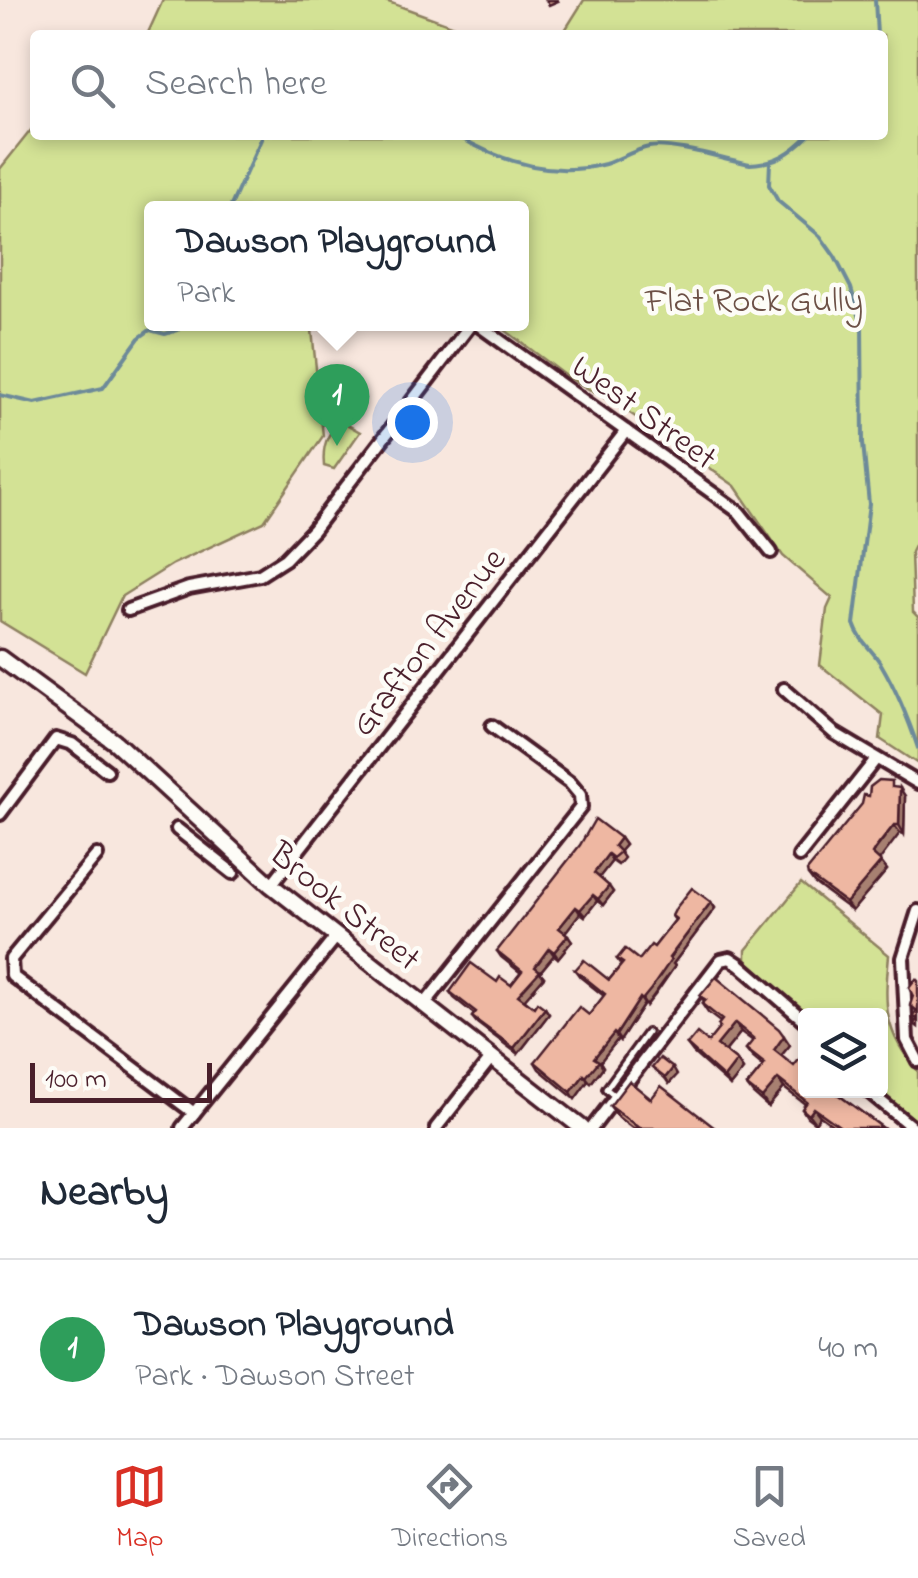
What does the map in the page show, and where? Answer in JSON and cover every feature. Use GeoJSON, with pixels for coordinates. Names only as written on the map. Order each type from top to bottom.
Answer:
{"type":"FeatureCollection","features":[{"type":"Feature","properties":{"kind":"main road","name":"Brook Street"},"geometry":{"type":"LineString","coordinates":[[0,658],[116,743],[271,885],[577,1126]]}},
{"type":"Feature","properties":{"kind":"street"},"geometry":{"type":"LineString","coordinates":[[128,610],[162,595],[260,574],[285,560],[313,530],[469,331]]}},
{"type":"Feature","properties":{"kind":"street","name":"West Street"},"geometry":{"type":"LineString","coordinates":[[484,331],[739,512],[772,552]]}},
{"type":"Feature","properties":{"kind":"street","name":"Grafton Avenue"},"geometry":{"type":"LineString","coordinates":[[271,885],[626,431]]}},
{"type":"Feature","properties":{"kind":"street"},"geometry":{"type":"LineString","coordinates":[[784,690],[834,734],[918,784]]}},
{"type":"Feature","properties":{"kind":"street"},"geometry":{"type":"LineString","coordinates":[[424,1005],[577,814],[581,801],[570,784],[492,726]]}},
{"type":"Feature","properties":{"kind":"street"},"geometry":{"type":"LineString","coordinates":[[0,814],[56,739],[72,744],[108,771]]}},
{"type":"Feature","properties":{"kind":"street"},"geometry":{"type":"LineString","coordinates":[[799,856],[876,758]]}},
{"type":"Feature","properties":{"kind":"street"},"geometry":{"type":"LineString","coordinates":[[177,829],[233,873]]}},
{"type":"Feature","properties":{"kind":"street"},"geometry":{"type":"LineString","coordinates":[[201,847],[214,834]]}},
{"type":"Feature","properties":{"kind":"street"},"geometry":{"type":"LineString","coordinates":[[10,959],[97,855]]}},
{"type":"Feature","properties":{"kind":"street"},"geometry":{"type":"LineString","coordinates":[[918,910],[903,958],[908,1040],[918,1061]]}},
{"type":"Feature","properties":{"kind":"street"},"geometry":{"type":"LineString","coordinates":[[182,1128],[336,936]]}},
{"type":"Feature","properties":{"kind":"street"},"geometry":{"type":"LineString","coordinates":[[0,951],[10,959],[12,976],[194,1113]]}},
{"type":"Feature","properties":{"kind":"street"},"geometry":{"type":"LineString","coordinates":[[592,1128],[721,960],[730,958],[739,964],[798,1015]]}},
{"type":"Feature","properties":{"kind":"street"},"geometry":{"type":"LineString","coordinates":[[436,1128],[492,1057]]}},
{"type":"Feature","properties":{"kind":"street"},"geometry":{"type":"LineString","coordinates":[[877,1098],[914,1128]]}},
{"type":"Feature","properties":{"kind":"lane"},"geometry":{"type":"LineString","coordinates":[[616,1097],[606,1089],[647,1033]]}},
{"type":"Feature","properties":{"kind":"green space"},"geometry":{"type":"Polygon","coordinates":[[[163,0],[383,0],[465,30],[149,30],[163,0]]]}},
{"type":"Feature","properties":{"kind":"green space","name":"Flat Rock Gully"},"geometry":{"type":"Polygon","coordinates":[[[584,0],[918,0],[918,538],[911,552],[913,612],[918,617],[918,764],[880,739],[883,715],[820,665],[832,598],[783,556],[735,486],[624,409],[569,378],[506,331],[529,331],[529,201],[144,201],[144,331],[312,331],[323,436],[264,522],[173,564],[122,596],[85,673],[0,621],[0,169],[30,131],[30,140],[888,140],[888,30],[565,30],[584,0]]]}},
{"type":"Feature","properties":{"kind":"green space"},"geometry":{"type":"Polygon","coordinates":[[[339,420],[360,432],[334,469],[324,466],[324,452],[328,436],[339,420]]]}},
{"type":"Feature","properties":{"kind":"green space"},"geometry":{"type":"Polygon","coordinates":[[[801,883],[889,955],[887,1008],[799,1008],[746,960],[746,950],[801,883]]]}},
{"type":"Feature","properties":{"kind":"green space"},"geometry":{"type":"Polygon","coordinates":[[[888,1017],[898,1043],[918,1071],[918,1122],[886,1098],[888,1017]]]}},
{"type":"Feature","properties":{"kind":"building"},"geometry":{"type":"Polygon","coordinates":[[[879,780],[892,781],[892,787],[900,788],[899,825],[894,825],[875,849],[872,854],[881,862],[846,903],[807,871],[879,780]]]}},
{"type":"Feature","properties":{"kind":"building"},"geometry":{"type":"Polygon","coordinates":[[[595,819],[620,838],[614,846],[620,852],[613,858],[608,854],[594,873],[609,886],[598,899],[593,895],[580,910],[576,907],[559,928],[568,935],[554,952],[549,948],[535,967],[540,971],[518,995],[534,1007],[537,1002],[545,1008],[514,1048],[472,1017],[476,1012],[450,992],[471,963],[497,982],[500,977],[511,985],[522,971],[497,951],[580,845],[595,819]]]}},
{"type":"Feature","properties":{"kind":"building"},"geometry":{"type":"Polygon","coordinates":[[[692,888],[711,902],[651,989],[594,1058],[599,1061],[571,1092],[535,1062],[579,1007],[589,1015],[605,994],[575,970],[584,960],[609,980],[623,963],[617,959],[625,949],[639,960],[676,919],[672,916],[676,908],[692,888]]]}},
{"type":"Feature","properties":{"kind":"building"},"geometry":{"type":"Polygon","coordinates":[[[716,977],[779,1029],[784,1036],[774,1050],[794,1066],[798,1061],[798,1095],[778,1079],[762,1098],[747,1086],[765,1064],[746,1049],[754,1039],[735,1023],[717,1045],[737,1061],[724,1078],[687,1045],[697,1033],[708,1042],[722,1020],[702,1004],[706,1000],[700,996],[716,977]]]}},
{"type":"Feature","properties":{"kind":"building"},"geometry":{"type":"Polygon","coordinates":[[[916,979],[918,1027],[914,1024],[917,1011],[910,1005],[913,996],[909,988],[916,979]]]}},
{"type":"Feature","properties":{"kind":"building"},"geometry":{"type":"Polygon","coordinates":[[[660,1058],[673,1068],[665,1078],[652,1068],[660,1058]]]}},
{"type":"Feature","properties":{"kind":"building"},"geometry":{"type":"Polygon","coordinates":[[[629,1081],[651,1099],[661,1086],[715,1128],[639,1128],[610,1106],[629,1081]]]}},
{"type":"Feature","properties":{"kind":"building"},"geometry":{"type":"Polygon","coordinates":[[[802,1098],[843,1098],[883,1128],[842,1128],[814,1108],[809,1115],[802,1109],[807,1102],[802,1098]]]}},
{"type":"Feature","properties":{"kind":"waterway"},"geometry":{"type":"LineString","coordinates":[[875,0],[877,30]]}},
{"type":"Feature","properties":{"kind":"waterway"},"geometry":{"type":"LineString","coordinates":[[233,201],[261,140]]}},
{"type":"Feature","properties":{"kind":"waterway"},"geometry":{"type":"LineString","coordinates":[[466,140],[509,160],[566,169],[605,164],[643,148],[659,146],[750,164],[768,162],[804,140]]}},
{"type":"Feature","properties":{"kind":"waterway"},"geometry":{"type":"LineString","coordinates":[[770,162],[769,185],[778,201],[820,236],[835,257],[851,288],[862,325],[863,443],[869,504],[854,624],[892,684],[918,748]]}},
{"type":"Feature","properties":{"kind":"waterway"},"geometry":{"type":"LineString","coordinates":[[0,395],[35,403],[103,388],[139,338],[149,331]]}},
{"type":"Feature","properties":{"kind":"waterway"},"geometry":{"type":"LineString","coordinates":[[154,331],[175,331]]}},
{"type":"Feature","properties":{"kind":"place","name":"Dawson Playground"},"geometry":{"type":"Point","coordinates":[337,446]}}]}
